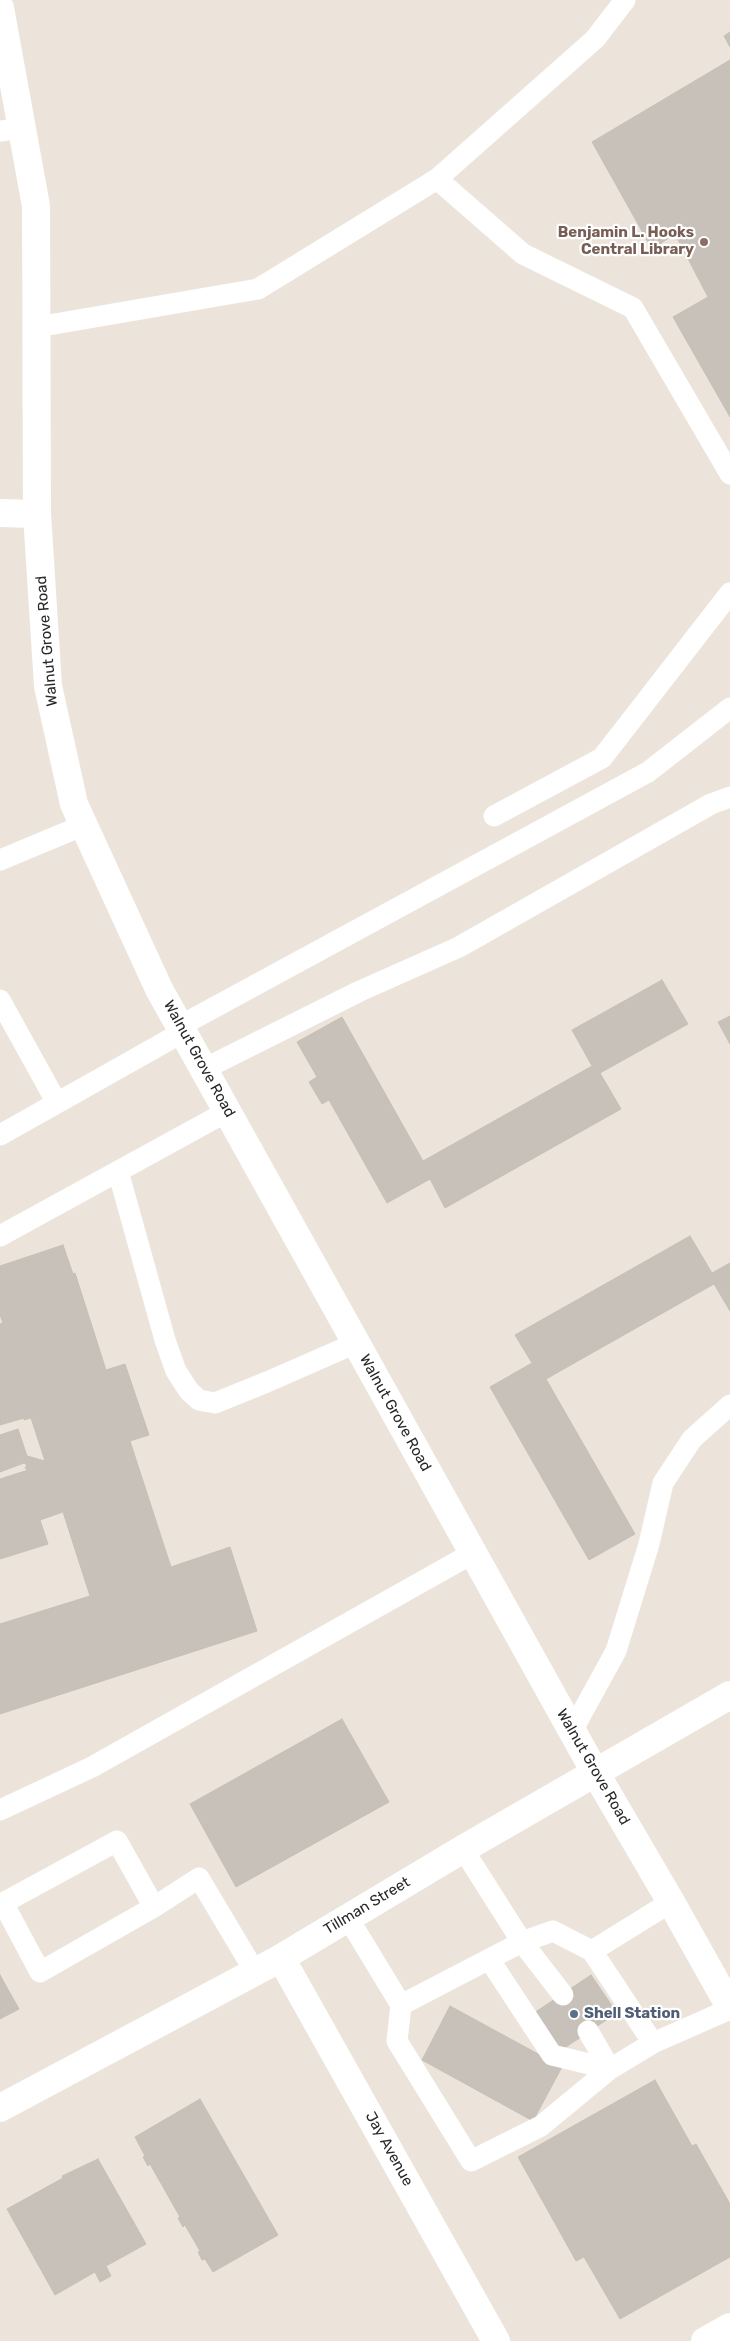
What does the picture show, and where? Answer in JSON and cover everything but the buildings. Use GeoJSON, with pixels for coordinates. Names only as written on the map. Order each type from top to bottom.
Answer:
{"type":"FeatureCollection","features":[{"type":"Feature","properties":{"kind":"main road","name":"Walnut Grove Road"},"geometry":{"type":"LineString","coordinates":[[0,8],[11,130],[36,206],[37,514],[48,686],[74,804],[159,989],[572,1731],[672,1902],[730,2008]]}},
{"type":"Feature","properties":{"kind":"main road"},"geometry":{"type":"LineString","coordinates":[[0,513],[37,514]]}},
{"type":"Feature","properties":{"kind":"main road","name":"Tillman Street"},"geometry":{"type":"LineString","coordinates":[[0,2108],[281,1958],[464,1848],[730,1695]]}},
{"type":"Feature","properties":{"kind":"main road","name":"Jay Avenue"},"geometry":{"type":"LineString","coordinates":[[281,1958],[496,2341]]}},
{"type":"Feature","properties":{"kind":"main road"},"geometry":{"type":"LineString","coordinates":[[705,2341],[730,2327]]}},
{"type":"Feature","properties":{"kind":"lane"},"geometry":{"type":"LineString","coordinates":[[37,327],[258,289],[437,179],[595,39],[625,0]]}},
{"type":"Feature","properties":{"kind":"lane"},"geometry":{"type":"LineString","coordinates":[[437,179],[523,254],[633,308],[730,474]]}},
{"type":"Feature","properties":{"kind":"lane"},"geometry":{"type":"LineString","coordinates":[[494,816],[602,758],[730,593]]}},
{"type":"Feature","properties":{"kind":"lane"},"geometry":{"type":"LineString","coordinates":[[0,1135],[57,1104],[182,1029],[648,772],[730,708]]}},
{"type":"Feature","properties":{"kind":"lane"},"geometry":{"type":"LineString","coordinates":[[204,1069],[360,990],[459,947],[711,804],[730,797]]}},
{"type":"Feature","properties":{"kind":"lane"},"geometry":{"type":"LineString","coordinates":[[0,860],[84,825]]}},
{"type":"Feature","properties":{"kind":"lane"},"geometry":{"type":"LineString","coordinates":[[0,1000],[57,1104]]}},
{"type":"Feature","properties":{"kind":"lane"},"geometry":{"type":"LineString","coordinates":[[0,1236],[228,1111]]}},
{"type":"Feature","properties":{"kind":"lane"},"geometry":{"type":"LineString","coordinates":[[118,1171],[165,1340],[176,1371],[189,1391],[199,1400],[215,1403],[356,1343]]}},
{"type":"Feature","properties":{"kind":"lane"},"geometry":{"type":"LineString","coordinates":[[572,1731],[616,1651],[649,1544],[663,1483],[692,1439],[730,1406]]}},
{"type":"Feature","properties":{"kind":"lane"},"geometry":{"type":"LineString","coordinates":[[0,1810],[92,1768],[473,1553]]}},
{"type":"Feature","properties":{"kind":"lane"},"geometry":{"type":"LineString","coordinates":[[154,1906],[118,1840],[4,1903],[40,1972],[154,1906],[199,1878],[254,1972]]}},
{"type":"Feature","properties":{"kind":"lane"},"geometry":{"type":"LineString","coordinates":[[464,1848],[522,1942],[562,1995]]}},
{"type":"Feature","properties":{"kind":"lane"},"geometry":{"type":"LineString","coordinates":[[592,1951],[672,1902]]}},
{"type":"Feature","properties":{"kind":"lane"},"geometry":{"type":"LineString","coordinates":[[348,1918],[401,2004],[397,2041],[471,2160],[541,2126],[610,2069],[653,2043],[730,2008]]}},
{"type":"Feature","properties":{"kind":"lane"},"geometry":{"type":"LineString","coordinates":[[401,2004],[522,1942],[553,1931],[592,1951],[653,2043]]}},
{"type":"Feature","properties":{"kind":"lane"},"geometry":{"type":"LineString","coordinates":[[489,1959],[552,2055],[610,2069]]}},
{"type":"Feature","properties":{"kind":"lane"},"geometry":{"type":"LineString","coordinates":[[588,2031],[610,2069]]}},
{"type":"Feature","properties":{"kind":"place","name":"Benjamin L. Hooks Central Library"},"geometry":{"type":"Point","coordinates":[704,242]}},
{"type":"Feature","properties":{"kind":"place","name":"Shell Station"},"geometry":{"type":"Point","coordinates":[574,2014]}}]}
